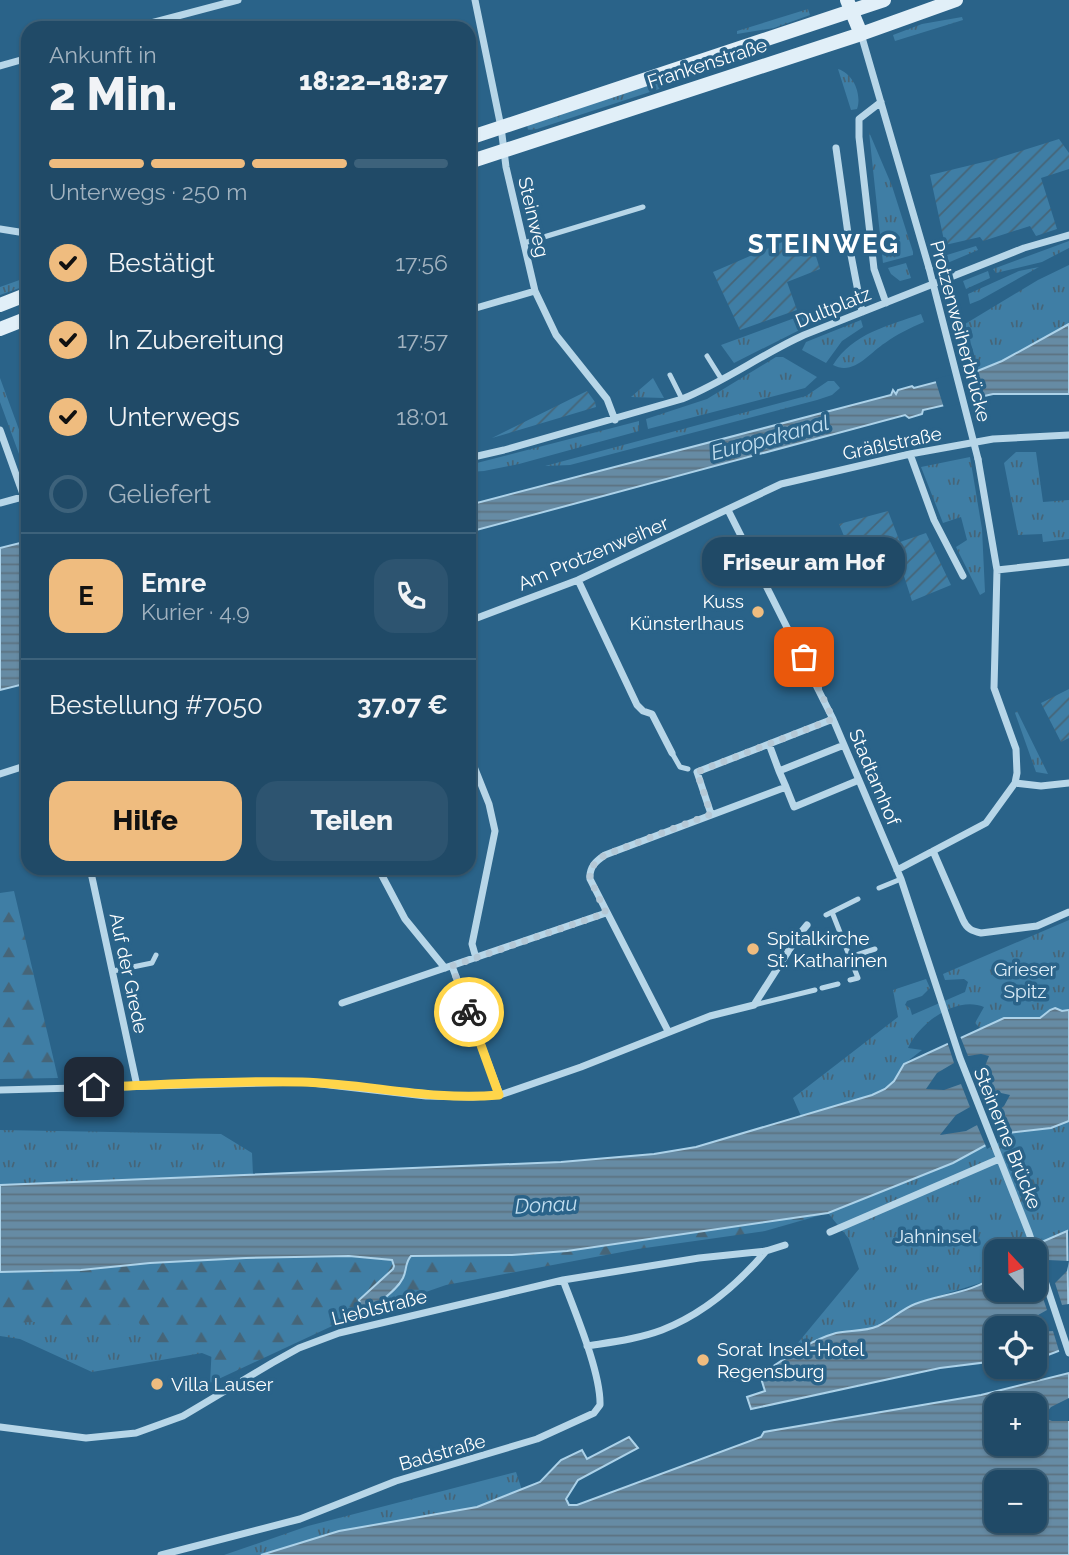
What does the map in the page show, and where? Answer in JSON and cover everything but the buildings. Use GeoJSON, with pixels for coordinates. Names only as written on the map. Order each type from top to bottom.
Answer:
{"type":"FeatureCollection","features":[{"type":"Feature","properties":{"kind":"main road","name":"Frankenstraße"},"geometry":{"type":"LineString","coordinates":[[476,136],[850,6],[884,0]]}},
{"type":"Feature","properties":{"kind":"main road","name":"Frankenstraße"},"geometry":{"type":"LineString","coordinates":[[476,160],[861,34],[956,0]]}},
{"type":"Feature","properties":{"kind":"main road"},"geometry":{"type":"LineString","coordinates":[[850,6],[861,34]]}},
{"type":"Feature","properties":{"kind":"main road"},"geometry":{"type":"LineString","coordinates":[[0,305],[21,298]]}},
{"type":"Feature","properties":{"kind":"main road"},"geometry":{"type":"LineString","coordinates":[[0,329],[21,321]]}},
{"type":"Feature","properties":{"kind":"street"},"geometry":{"type":"LineString","coordinates":[[158,21],[238,0]]}},
{"type":"Feature","properties":{"kind":"street","name":"Steinweg"},"geometry":{"type":"LineString","coordinates":[[475,0],[501,127],[503,150],[535,291],[556,335],[607,399],[615,420]]}},
{"type":"Feature","properties":{"kind":"street","name":"Protzenweiherbrücke"},"geometry":{"type":"LineString","coordinates":[[861,34],[929,268],[978,459],[997,570],[994,688],[1016,749],[1018,761],[1015,783]]}},
{"type":"Feature","properties":{"kind":"street"},"geometry":{"type":"LineString","coordinates":[[0,66],[21,60]]}},
{"type":"Feature","properties":{"kind":"street"},"geometry":{"type":"LineString","coordinates":[[881,102],[859,119],[859,137],[874,269],[886,303]]}},
{"type":"Feature","properties":{"kind":"street"},"geometry":{"type":"LineString","coordinates":[[836,148],[862,312]]}},
{"type":"Feature","properties":{"kind":"street"},"geometry":{"type":"LineString","coordinates":[[0,229],[19,232]]}},
{"type":"Feature","properties":{"kind":"street","name":"Dultplatz"},"geometry":{"type":"LineString","coordinates":[[476,456],[615,420],[682,399],[722,380],[782,344],[1024,248],[1069,235]]}},
{"type":"Feature","properties":{"kind":"street"},"geometry":{"type":"LineString","coordinates":[[476,308],[535,291]]}},
{"type":"Feature","properties":{"kind":"street"},"geometry":{"type":"LineString","coordinates":[[0,430],[21,483]]}},
{"type":"Feature","properties":{"kind":"street","name":"Gräßlstraße"},"geometry":{"type":"LineString","coordinates":[[728,510],[781,484],[910,454],[993,439],[1069,435]]}},
{"type":"Feature","properties":{"kind":"street"},"geometry":{"type":"LineString","coordinates":[[910,454],[934,520],[963,576]]}},
{"type":"Feature","properties":{"kind":"street"},"geometry":{"type":"LineString","coordinates":[[0,503],[21,497]]}},
{"type":"Feature","properties":{"kind":"street","name":"Am Protzenweiher"},"geometry":{"type":"LineString","coordinates":[[476,618],[578,580],[728,510]]}},
{"type":"Feature","properties":{"kind":"street","name":"Stadtamhof"},"geometry":{"type":"LineString","coordinates":[[728,510],[833,719],[907,895]]}},
{"type":"Feature","properties":{"kind":"street"},"geometry":{"type":"LineString","coordinates":[[997,570],[1069,562]]}},
{"type":"Feature","properties":{"kind":"street"},"geometry":{"type":"LineString","coordinates":[[578,580],[636,705],[652,714],[672,753]]}},
{"type":"Feature","properties":{"kind":"street"},"geometry":{"type":"LineString","coordinates":[[711,814],[693,771],[833,719]]}},
{"type":"Feature","properties":{"kind":"street"},"geometry":{"type":"LineString","coordinates":[[769,744],[794,807],[859,780]]}},
{"type":"Feature","properties":{"kind":"street"},"geometry":{"type":"LineString","coordinates":[[779,771],[844,745]]}},
{"type":"Feature","properties":{"kind":"street"},"geometry":{"type":"LineString","coordinates":[[0,774],[21,767]]}},
{"type":"Feature","properties":{"kind":"street"},"geometry":{"type":"LineString","coordinates":[[476,772],[492,812],[495,831],[472,944],[476,958]]}},
{"type":"Feature","properties":{"kind":"street"},"geometry":{"type":"LineString","coordinates":[[897,870],[986,822],[1015,783],[1041,786],[1069,783]]}},
{"type":"Feature","properties":{"kind":"street"},"geometry":{"type":"LineString","coordinates":[[668,1031],[606,913],[590,879],[591,869],[594,863],[605,855],[786,787]]}},
{"type":"Feature","properties":{"kind":"street"},"geometry":{"type":"LineString","coordinates":[[933,851],[966,927],[973,931],[981,933],[1037,926],[1069,912]]}},
{"type":"Feature","properties":{"kind":"street","name":"Auf der Grede"},"geometry":{"type":"LineString","coordinates":[[92,875],[137,1086]]}},
{"type":"Feature","properties":{"kind":"street"},"geometry":{"type":"LineString","coordinates":[[382,875],[405,919],[448,967],[499,1095]]}},
{"type":"Feature","properties":{"kind":"street","name":"Steinerne Brücke"},"geometry":{"type":"LineString","coordinates":[[907,895],[960,1059],[1030,1233],[1069,1353]]}},
{"type":"Feature","properties":{"kind":"street"},"geometry":{"type":"LineString","coordinates":[[342,1003],[606,913]]}},
{"type":"Feature","properties":{"kind":"street"},"geometry":{"type":"LineString","coordinates":[[0,1090],[303,1082],[426,1096],[499,1095],[581,1067],[710,1016],[754,1005],[807,925]]}},
{"type":"Feature","properties":{"kind":"street"},"geometry":{"type":"LineString","coordinates":[[830,1232],[999,1159]]}},
{"type":"Feature","properties":{"kind":"street","name":"Lieblstraße"},"geometry":{"type":"LineString","coordinates":[[0,1427],[86,1438],[136,1433],[183,1416],[286,1356],[339,1333],[563,1280],[662,1263],[766,1251],[785,1245]]}},
{"type":"Feature","properties":{"kind":"street"},"geometry":{"type":"LineString","coordinates":[[587,1346],[636,1337],[678,1322],[723,1294],[766,1251]]}},
{"type":"Feature","properties":{"kind":"street","name":"Badstraße"},"geometry":{"type":"LineString","coordinates":[[160,1555],[300,1519],[396,1481],[537,1439],[588,1417],[598,1409],[601,1400],[587,1346],[563,1280]]}},
{"type":"Feature","properties":{"kind":"lane"},"geometry":{"type":"LineString","coordinates":[[524,243],[643,207]]}},
{"type":"Feature","properties":{"kind":"lane"},"geometry":{"type":"LineString","coordinates":[[707,356],[722,380]]}},
{"type":"Feature","properties":{"kind":"lane"},"geometry":{"type":"LineString","coordinates":[[670,375],[682,399]]}},
{"type":"Feature","properties":{"kind":"lane"},"geometry":{"type":"LineString","coordinates":[[672,753],[680,767],[693,771]]}},
{"type":"Feature","properties":{"kind":"lane"},"geometry":{"type":"LineString","coordinates":[[879,888],[901,879]]}},
{"type":"Feature","properties":{"kind":"lane"},"geometry":{"type":"LineString","coordinates":[[850,980],[858,978],[829,913],[858,899]]}},
{"type":"Feature","properties":{"kind":"lane"},"geometry":{"type":"LineString","coordinates":[[850,957],[875,950]]}},
{"type":"Feature","properties":{"kind":"lane"},"geometry":{"type":"LineString","coordinates":[[113,971],[152,963],[156,955]]}},
{"type":"Feature","properties":{"kind":"lane"},"geometry":{"type":"LineString","coordinates":[[822,988],[838,984]]}},
{"type":"Feature","properties":{"kind":"lane"},"geometry":{"type":"LineString","coordinates":[[754,1005],[815,990]]}},
{"type":"Feature","properties":{"kind":"green space"},"geometry":{"type":"Polygon","coordinates":[[[808,9],[810,15],[774,28],[737,34],[737,31],[808,9]]]}},
{"type":"Feature","properties":{"kind":"green space"},"geometry":{"type":"Polygon","coordinates":[[[962,17],[963,20],[895,41],[893,35],[922,24],[962,17]]]}},
{"type":"Feature","properties":{"kind":"green space"},"geometry":{"type":"Polygon","coordinates":[[[838,69],[848,75],[855,86],[857,109],[851,110],[838,69]]]}},
{"type":"Feature","properties":{"kind":"green space"},"geometry":{"type":"Polygon","coordinates":[[[682,74],[683,77],[662,88],[528,130],[527,125],[682,74]]]}},
{"type":"Feature","properties":{"kind":"green space"},"geometry":{"type":"Polygon","coordinates":[[[869,132],[892,186],[913,252],[913,255],[883,263],[869,132]]]}},
{"type":"Feature","properties":{"kind":"green space"},"geometry":{"type":"Polygon","coordinates":[[[1059,139],[1069,153],[1069,169],[1041,178],[1057,229],[1036,236],[1030,226],[983,241],[980,237],[945,245],[930,175],[992,160],[1059,139]]]}},
{"type":"Feature","properties":{"kind":"green space"},"geometry":{"type":"Polygon","coordinates":[[[808,231],[820,269],[787,282],[797,310],[740,330],[713,272],[808,231]]]}},
{"type":"Feature","properties":{"kind":"green space"},"geometry":{"type":"Polygon","coordinates":[[[1069,241],[1069,248],[1042,262],[996,273],[993,269],[1069,241]]]}},
{"type":"Feature","properties":{"kind":"green space"},"geometry":{"type":"Polygon","coordinates":[[[976,246],[978,250],[945,264],[947,255],[976,246]]]}},
{"type":"Feature","properties":{"kind":"green space"},"geometry":{"type":"Polygon","coordinates":[[[906,263],[911,278],[900,281],[888,268],[906,263]]]}},
{"type":"Feature","properties":{"kind":"green space"},"geometry":{"type":"Polygon","coordinates":[[[1069,265],[1069,324],[979,371],[965,324],[1038,280],[1069,265]]]}},
{"type":"Feature","properties":{"kind":"green space"},"geometry":{"type":"Polygon","coordinates":[[[1039,267],[970,304],[968,294],[1019,271],[1039,267]]]}},
{"type":"Feature","properties":{"kind":"green space"},"geometry":{"type":"Polygon","coordinates":[[[988,271],[990,278],[966,289],[963,281],[988,271]]]}},
{"type":"Feature","properties":{"kind":"green space"},"geometry":{"type":"Polygon","coordinates":[[[21,280],[21,288],[0,295],[0,287],[21,280]]]}},
{"type":"Feature","properties":{"kind":"green space"},"geometry":{"type":"Polygon","coordinates":[[[852,297],[853,303],[734,363],[721,345],[852,297]]]}},
{"type":"Feature","properties":{"kind":"green space"},"geometry":{"type":"Polygon","coordinates":[[[921,314],[924,322],[894,337],[861,362],[848,368],[833,365],[841,354],[861,338],[921,314]]]}},
{"type":"Feature","properties":{"kind":"green space"},"geometry":{"type":"Polygon","coordinates":[[[861,320],[863,327],[842,341],[826,363],[802,350],[806,342],[861,320]]]}},
{"type":"Feature","properties":{"kind":"green space"},"geometry":{"type":"Polygon","coordinates":[[[776,357],[783,357],[817,377],[805,388],[648,429],[646,419],[707,399],[776,357]]]}},
{"type":"Feature","properties":{"kind":"green space"},"geometry":{"type":"Polygon","coordinates":[[[0,378],[21,435],[21,460],[0,402],[0,378]]]}},
{"type":"Feature","properties":{"kind":"green space"},"geometry":{"type":"Polygon","coordinates":[[[653,378],[664,398],[631,397],[653,378]]]}},
{"type":"Feature","properties":{"kind":"green space"},"geometry":{"type":"Polygon","coordinates":[[[828,381],[834,381],[840,388],[832,395],[817,400],[570,465],[545,466],[806,396],[828,381]]]}},
{"type":"Feature","properties":{"kind":"green space"},"geometry":{"type":"Polygon","coordinates":[[[587,391],[596,407],[492,438],[587,391]]]}},
{"type":"Feature","properties":{"kind":"green space"},"geometry":{"type":"Polygon","coordinates":[[[639,421],[639,431],[519,464],[476,472],[476,463],[639,421]]]}},
{"type":"Feature","properties":{"kind":"green space"},"geometry":{"type":"Polygon","coordinates":[[[1016,452],[1036,452],[1043,502],[1069,500],[1069,539],[1043,542],[1042,534],[1018,535],[1004,463],[1016,452]]]}},
{"type":"Feature","properties":{"kind":"green space"},"geometry":{"type":"Polygon","coordinates":[[[970,457],[982,529],[985,592],[980,595],[956,547],[967,540],[961,517],[943,523],[921,467],[970,457]]]}},
{"type":"Feature","properties":{"kind":"green space"},"geometry":{"type":"Polygon","coordinates":[[[888,511],[900,542],[926,533],[951,585],[912,601],[894,545],[871,543],[851,553],[839,524],[888,511]]]}},
{"type":"Feature","properties":{"kind":"green space"},"geometry":{"type":"Polygon","coordinates":[[[1069,689],[1069,738],[1061,742],[1041,703],[1069,689]]]}},
{"type":"Feature","properties":{"kind":"green space"},"geometry":{"type":"Polygon","coordinates":[[[1017,711],[1048,774],[1036,772],[1015,713],[1017,711]]]}},
{"type":"Feature","properties":{"kind":"green space"},"geometry":{"type":"Polygon","coordinates":[[[14,891],[58,1078],[0,1079],[0,893],[14,891]]]}},
{"type":"Feature","properties":{"kind":"green space","name":"Grieser Spitz"},"geometry":{"type":"Polygon","coordinates":[[[1069,920],[1069,1010],[1055,1008],[1041,1018],[1004,1018],[982,1030],[975,1023],[984,1007],[973,1004],[951,1008],[921,1029],[908,1048],[922,1050],[904,1064],[894,1081],[885,1089],[801,1116],[793,1098],[898,1017],[893,990],[926,979],[930,988],[922,996],[907,1001],[905,1005],[910,1008],[912,1015],[965,992],[968,982],[964,979],[945,980],[943,974],[1069,920]]]}},
{"type":"Feature","properties":{"kind":"green space","name":"Jahninsel"},"geometry":{"type":"Polygon","coordinates":[[[1069,1121],[1069,1231],[1047,1240],[984,1239],[984,1282],[916,1303],[881,1325],[867,1330],[831,1335],[787,1356],[859,1269],[849,1239],[828,1213],[953,1163],[1008,1133],[1051,1128],[1069,1121]]]}},
{"type":"Feature","properties":{"kind":"green space"},"geometry":{"type":"Polygon","coordinates":[[[0,1130],[221,1134],[252,1153],[253,1175],[0,1185],[0,1130]]]}},
{"type":"Feature","properties":{"kind":"green space"},"geometry":{"type":"Polygon","coordinates":[[[828,1213],[765,1231],[638,1249],[446,1285],[345,1320],[210,1383],[212,1345],[153,1346],[130,1308],[114,1331],[36,1322],[0,1323],[0,1272],[81,1270],[246,1258],[349,1256],[392,1260],[393,1269],[359,1300],[374,1307],[398,1285],[411,1256],[512,1255],[567,1251],[828,1213]]]}},
{"type":"Feature","properties":{"kind":"green space"},"geometry":{"type":"Polygon","coordinates":[[[372,1280],[234,1366],[202,1353],[92,1372],[20,1339],[0,1336],[0,1287],[372,1280]]]}},
{"type":"Feature","properties":{"kind":"green space"},"geometry":{"type":"Polygon","coordinates":[[[516,1472],[522,1490],[477,1507],[339,1531],[261,1555],[224,1555],[308,1526],[516,1472]]]}},
{"type":"Feature","properties":{"kind":"water","name":"Europakanal"},"geometry":{"type":"Polygon","coordinates":[[[1069,324],[1069,394],[993,394],[923,410],[922,414],[909,418],[905,415],[476,530],[476,503],[891,395],[893,390],[896,394],[898,390],[975,372],[1002,361],[1069,324]]]}},
{"type":"Feature","properties":{"kind":"water"},"geometry":{"type":"Polygon","coordinates":[[[21,543],[21,685],[0,690],[0,548],[21,543]]]}},
{"type":"Feature","properties":{"kind":"water","name":"Donau"},"geometry":{"type":"Polygon","coordinates":[[[1055,1008],[1069,1010],[1069,1121],[1051,1128],[1008,1133],[953,1163],[828,1213],[567,1251],[512,1255],[411,1256],[400,1282],[374,1307],[361,1306],[359,1300],[393,1269],[392,1260],[349,1256],[246,1258],[81,1270],[0,1272],[0,1185],[561,1162],[654,1154],[696,1147],[872,1095],[894,1081],[904,1064],[1004,1018],[1040,1018],[1055,1008]]]}},
{"type":"Feature","properties":{"kind":"water"},"geometry":{"type":"Polygon","coordinates":[[[1067,1231],[1069,1347],[1047,1355],[1047,1316],[984,1316],[984,1362],[940,1368],[751,1409],[747,1397],[765,1391],[760,1375],[796,1351],[826,1336],[878,1326],[915,1304],[984,1283],[984,1302],[1047,1302],[1047,1240],[1067,1231]]]}},
{"type":"Feature","properties":{"kind":"water"},"geometry":{"type":"Polygon","coordinates":[[[1069,1373],[1069,1555],[261,1555],[339,1531],[477,1507],[540,1482],[561,1460],[582,1450],[587,1459],[629,1437],[638,1448],[578,1480],[566,1499],[569,1505],[577,1505],[761,1437],[764,1432],[984,1394],[984,1456],[1047,1456],[1047,1393],[989,1393],[1069,1373]]]}},
{"type":"Feature","properties":{"kind":"pier"},"geometry":{"type":"Polygon","coordinates":[[[967,370],[975,400],[944,408],[935,379],[967,370]]]}},
{"type":"Feature","properties":{"kind":"pier"},"geometry":{"type":"Polygon","coordinates":[[[960,1036],[968,1056],[989,1056],[985,1066],[975,1076],[984,1098],[1001,1093],[1010,1095],[1004,1106],[991,1116],[1001,1141],[987,1149],[977,1125],[966,1131],[940,1135],[956,1115],[970,1107],[961,1084],[944,1090],[926,1089],[937,1073],[954,1063],[947,1041],[960,1036]]]}},
{"type":"Feature","properties":{"kind":"pier"},"geometry":{"type":"Polygon","coordinates":[[[1047,1260],[1069,1261],[1067,1271],[1055,1283],[1062,1305],[1069,1304],[1069,1351],[1060,1354],[1053,1331],[1047,1331],[1047,1316],[1036,1316],[1047,1310],[1044,1302],[1047,1302],[1047,1260]]]}},
{"type":"Feature","properties":{"kind":"pier"},"geometry":{"type":"Polygon","coordinates":[[[1069,1398],[1069,1421],[1047,1419],[1047,1412],[1069,1398]]]}},
{"type":"Feature","properties":{"kind":"way so far"},"geometry":{"type":"LineString","coordinates":[[469,1012],[452,966],[606,913],[590,879],[594,863],[605,855],[711,814],[697,772],[833,719],[804,657]]}},
{"type":"Feature","properties":{"kind":"place","name":"Kuss Künsterlhaus"},"geometry":{"type":"Point","coordinates":[758,612]}},
{"type":"Feature","properties":{"kind":"place","name":"Friseur am Hof"},"geometry":{"type":"Point","coordinates":[804,657]}},
{"type":"Feature","properties":{"kind":"place","name":"Spitalkirche St. Katharinen"},"geometry":{"type":"Point","coordinates":[753,949]}},
{"type":"Feature","properties":{"kind":"place","name":"Sorat Insel-Hotel Regensburg"},"geometry":{"type":"Point","coordinates":[703,1360]}},
{"type":"Feature","properties":{"kind":"place","name":"Villa Lauser"},"geometry":{"type":"Point","coordinates":[157,1384]}},
{"type":"Feature","properties":{"kind":"district","name":"STEINWEG"},"geometry":{"type":"Point","coordinates":[824,244]}},
{"type":"Feature","properties":{"kind":"route"},"geometry":{"type":"LineString","coordinates":[[94,1087],[303,1082],[426,1096],[499,1095],[469,1012]]}}]}
